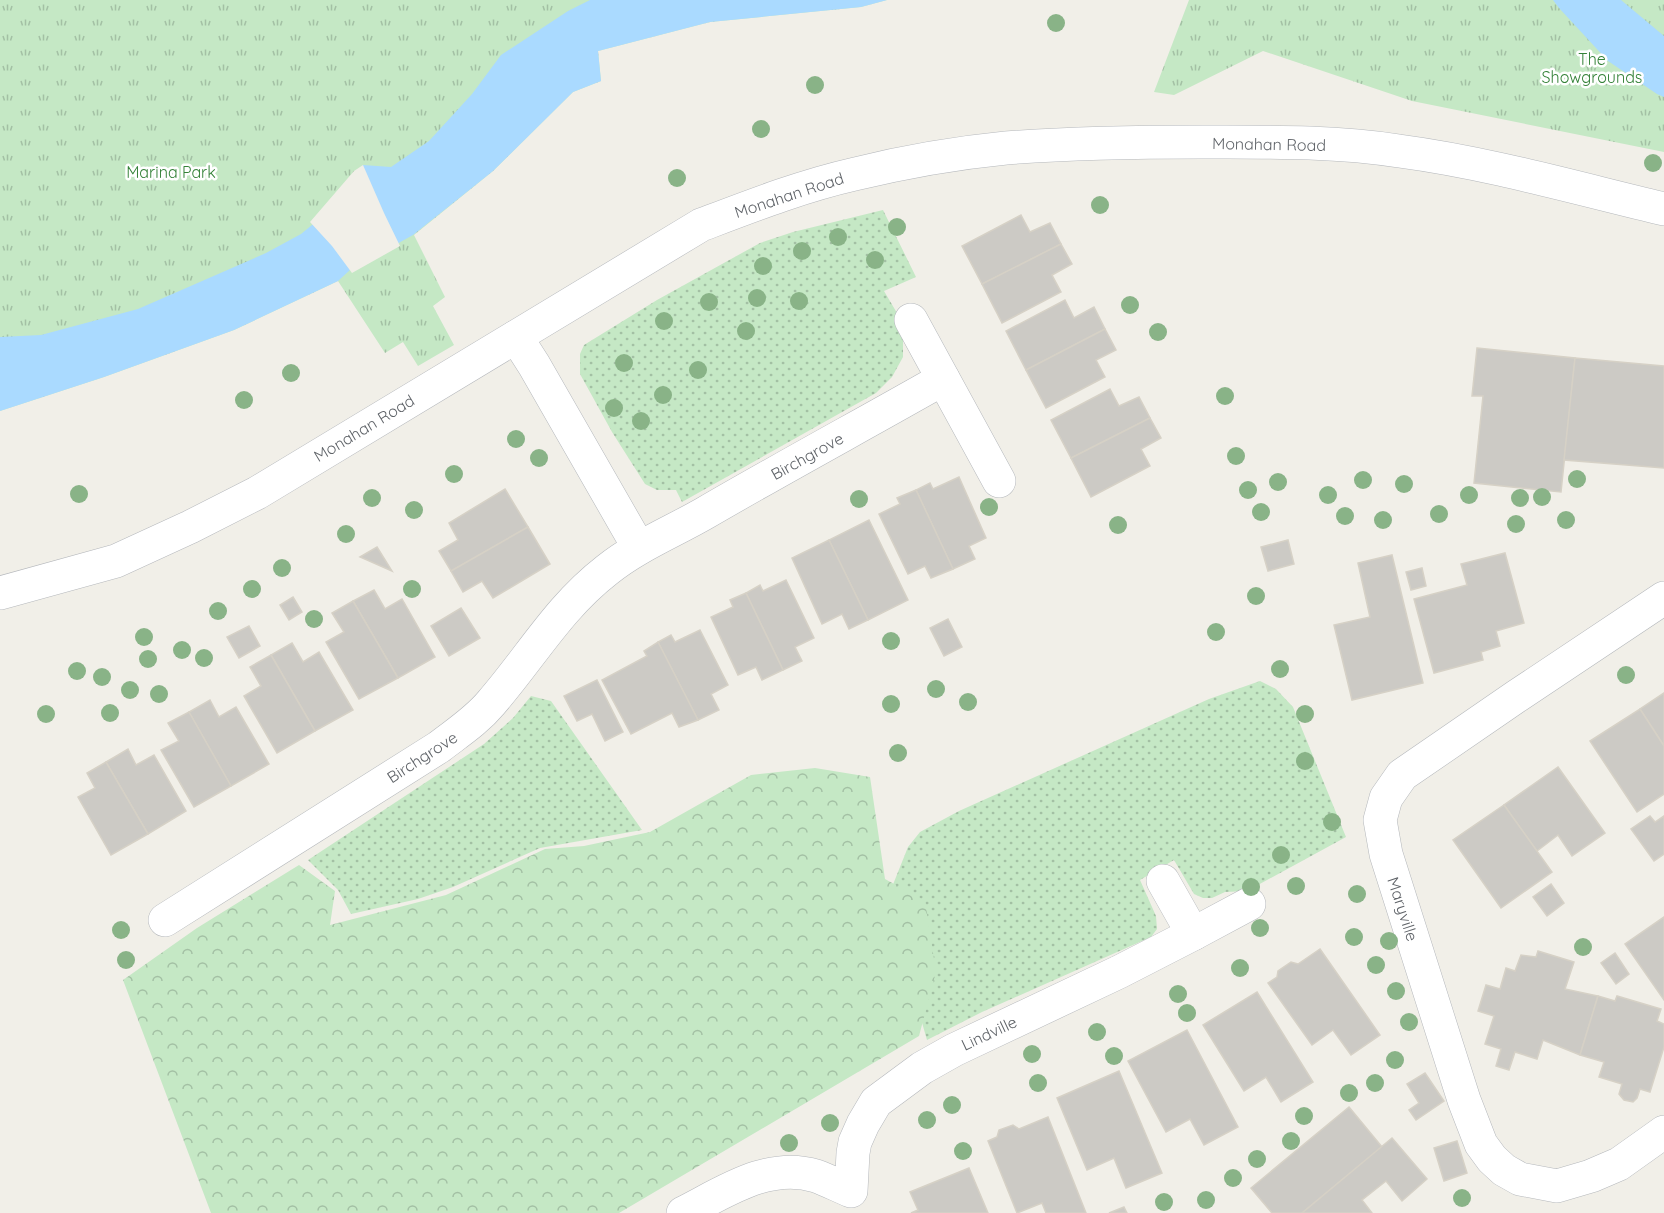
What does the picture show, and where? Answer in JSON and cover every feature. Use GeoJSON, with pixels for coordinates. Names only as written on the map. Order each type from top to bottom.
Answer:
{"type":"FeatureCollection","features":[{"type":"Feature","properties":{"kind":"street","name":"Monahan Road"},"geometry":{"type":"LineString","coordinates":[[0,593],[117,561],[190,527],[257,493],[701,225],[775,198],[853,174],[927,159],[1004,148],[1128,142],[1276,142],[1384,149],[1454,160],[1664,209]]}},
{"type":"Feature","properties":{"kind":"street"},"geometry":{"type":"LineString","coordinates":[[912,320],[999,481]]}},
{"type":"Feature","properties":{"kind":"street"},"geometry":{"type":"LineString","coordinates":[[516,337],[639,548]]}},
{"type":"Feature","properties":{"kind":"street","name":"Birchgrove"},"geometry":{"type":"LineString","coordinates":[[165,920],[469,726],[490,704],[566,607],[601,575],[639,548],[944,379]]}},
{"type":"Feature","properties":{"kind":"street","name":"Maryville"},"geometry":{"type":"LineString","coordinates":[[1664,598],[1533,684],[1402,776],[1386,798],[1380,820],[1386,854],[1464,1100],[1481,1144],[1492,1159],[1504,1170],[1520,1179],[1557,1186],[1591,1176],[1618,1164],[1664,1132]]}},
{"type":"Feature","properties":{"kind":"street"},"geometry":{"type":"LineString","coordinates":[[1163,881],[1194,934]]}},
{"type":"Feature","properties":{"kind":"street","name":"Lindville"},"geometry":{"type":"LineString","coordinates":[[852,1202],[852,1165],[855,1142],[876,1102],[885,1095],[922,1068],[954,1050],[1110,977],[1249,904]]}},
{"type":"Feature","properties":{"kind":"street","name":"Lindville"},"geometry":{"type":"LineString","coordinates":[[683,1213],[752,1178],[777,1173],[814,1176],[852,1202]]}},
{"type":"Feature","properties":{"kind":"green space","name":"Marina Park"},"geometry":{"type":"Polygon","coordinates":[[[0,0],[887,0],[861,7],[710,22],[598,51],[601,81],[573,92],[493,171],[414,235],[445,297],[433,306],[454,345],[418,366],[403,342],[385,353],[338,281],[234,330],[104,377],[0,411],[0,0]]]}},
{"type":"Feature","properties":{"kind":"green space","name":"The Showgrounds"},"geometry":{"type":"Polygon","coordinates":[[[1189,0],[1664,0],[1664,152],[1412,101],[1263,51],[1174,95],[1154,92],[1189,0]]]}},
{"type":"Feature","properties":{"kind":"green space"},"geometry":{"type":"Polygon","coordinates":[[[883,210],[916,277],[884,291],[897,313],[903,340],[903,357],[892,377],[876,393],[682,502],[676,490],[657,490],[645,484],[612,432],[580,374],[580,354],[584,345],[657,300],[760,243],[793,232],[883,210]]]}},
{"type":"Feature","properties":{"kind":"green space"},"geometry":{"type":"Polygon","coordinates":[[[1260,681],[1276,689],[1293,707],[1346,837],[1247,891],[1225,892],[1212,898],[1203,898],[1194,894],[1174,860],[1140,880],[1156,916],[1157,929],[1151,937],[982,1012],[927,1040],[904,960],[890,892],[908,847],[920,832],[959,811],[1209,699],[1260,681]]]}},
{"type":"Feature","properties":{"kind":"green space"},"geometry":{"type":"Polygon","coordinates":[[[531,696],[551,701],[642,830],[540,848],[453,887],[418,899],[351,914],[338,890],[308,860],[484,744],[513,718],[531,696]]]}},
{"type":"Feature","properties":{"kind":"green space"},"geometry":{"type":"Polygon","coordinates":[[[815,768],[870,777],[885,879],[925,901],[936,972],[919,1036],[619,1213],[211,1213],[123,980],[197,928],[299,865],[335,891],[330,925],[446,895],[545,849],[584,846],[650,832],[751,775],[815,768]]]}},
{"type":"Feature","properties":{"kind":"water"},"geometry":{"type":"Polygon","coordinates":[[[590,0],[887,0],[861,7],[710,22],[598,51],[601,81],[573,92],[493,171],[413,235],[350,270],[338,281],[234,330],[104,377],[0,411],[0,337],[41,335],[138,309],[266,253],[301,234],[312,225],[363,165],[391,167],[429,141],[472,94],[501,55],[568,11],[590,0]]]}},
{"type":"Feature","properties":{"kind":"water"},"geometry":{"type":"Polygon","coordinates":[[[1553,0],[1621,0],[1664,36],[1664,97],[1608,61],[1553,0]]]}},
{"type":"Feature","properties":{"kind":"pier"},"geometry":{"type":"Polygon","coordinates":[[[363,165],[400,246],[352,273],[310,222],[354,171],[363,165]]]}},
{"type":"Feature","properties":{"kind":"building"},"geometry":{"type":"Polygon","coordinates":[[[1021,215],[1030,232],[1050,223],[1061,244],[982,284],[962,246],[1021,215]]]}},
{"type":"Feature","properties":{"kind":"building"},"geometry":{"type":"Polygon","coordinates":[[[1061,244],[1072,264],[1052,275],[1061,292],[1002,323],[982,284],[1061,244]]]}},
{"type":"Feature","properties":{"kind":"building"},"geometry":{"type":"Polygon","coordinates":[[[1065,300],[1074,318],[1094,307],[1105,329],[1026,370],[1006,331],[1065,300]]]}},
{"type":"Feature","properties":{"kind":"building"},"geometry":{"type":"Polygon","coordinates":[[[1105,329],[1116,350],[1096,360],[1105,377],[1046,408],[1026,370],[1105,329]]]}},
{"type":"Feature","properties":{"kind":"building"},"geometry":{"type":"Polygon","coordinates":[[[1477,348],[1575,358],[1561,492],[1474,483],[1483,396],[1472,396],[1477,348]]]}},
{"type":"Feature","properties":{"kind":"building"},"geometry":{"type":"Polygon","coordinates":[[[1575,358],[1664,366],[1664,468],[1564,460],[1575,358]]]}},
{"type":"Feature","properties":{"kind":"building"},"geometry":{"type":"Polygon","coordinates":[[[1110,389],[1119,406],[1139,397],[1150,418],[1071,458],[1051,420],[1110,389]]]}},
{"type":"Feature","properties":{"kind":"building"},"geometry":{"type":"Polygon","coordinates":[[[1150,418],[1161,438],[1141,449],[1150,466],[1091,497],[1071,458],[1150,418]]]}},
{"type":"Feature","properties":{"kind":"building"},"geometry":{"type":"Polygon","coordinates":[[[959,477],[986,538],[969,546],[975,559],[953,569],[916,490],[930,483],[933,489],[959,477]]]}},
{"type":"Feature","properties":{"kind":"building"},"geometry":{"type":"Polygon","coordinates":[[[505,489],[528,527],[451,571],[439,551],[458,540],[449,523],[505,489]]]}},
{"type":"Feature","properties":{"kind":"building"},"geometry":{"type":"Polygon","coordinates":[[[916,490],[953,569],[931,578],[925,566],[908,574],[879,514],[900,504],[897,498],[916,490]]]}},
{"type":"Feature","properties":{"kind":"building"},"geometry":{"type":"Polygon","coordinates":[[[869,520],[908,600],[868,620],[829,540],[869,520]]]}},
{"type":"Feature","properties":{"kind":"building"},"geometry":{"type":"Polygon","coordinates":[[[528,527],[550,564],[493,598],[482,581],[463,592],[451,571],[528,527]]]}},
{"type":"Feature","properties":{"kind":"building"},"geometry":{"type":"Polygon","coordinates":[[[829,540],[868,620],[849,629],[842,614],[822,624],[792,558],[829,540]]]}},
{"type":"Feature","properties":{"kind":"building"},"geometry":{"type":"Polygon","coordinates":[[[1288,540],[1294,564],[1268,571],[1261,547],[1288,540]]]}},
{"type":"Feature","properties":{"kind":"building"},"geometry":{"type":"Polygon","coordinates":[[[377,547],[392,571],[360,557],[377,547]]]}},
{"type":"Feature","properties":{"kind":"building"},"geometry":{"type":"Polygon","coordinates":[[[1505,553],[1524,623],[1496,631],[1500,646],[1481,652],[1483,660],[1434,673],[1414,599],[1467,585],[1461,564],[1505,553]]]}},
{"type":"Feature","properties":{"kind":"building"},"geometry":{"type":"Polygon","coordinates":[[[1392,555],[1423,683],[1352,700],[1334,625],[1370,617],[1358,563],[1392,555]]]}},
{"type":"Feature","properties":{"kind":"building"},"geometry":{"type":"Polygon","coordinates":[[[1422,568],[1426,586],[1411,590],[1406,572],[1422,568]]]}},
{"type":"Feature","properties":{"kind":"building"},"geometry":{"type":"Polygon","coordinates":[[[786,580],[814,638],[795,647],[802,661],[783,670],[746,593],[760,585],[763,591],[786,580]]]}},
{"type":"Feature","properties":{"kind":"building"},"geometry":{"type":"Polygon","coordinates":[[[374,590],[385,609],[402,599],[435,657],[398,678],[353,601],[374,590]]]}},
{"type":"Feature","properties":{"kind":"building"},"geometry":{"type":"Polygon","coordinates":[[[746,593],[783,670],[762,680],[756,667],[738,675],[711,617],[733,607],[730,600],[746,593]]]}},
{"type":"Feature","properties":{"kind":"building"},"geometry":{"type":"Polygon","coordinates":[[[293,597],[302,612],[289,620],[280,605],[293,597]]]}},
{"type":"Feature","properties":{"kind":"building"},"geometry":{"type":"Polygon","coordinates":[[[353,601],[398,678],[359,699],[326,642],[344,632],[332,613],[353,601]]]}},
{"type":"Feature","properties":{"kind":"building"},"geometry":{"type":"Polygon","coordinates":[[[461,608],[480,638],[449,656],[431,626],[461,608]]]}},
{"type":"Feature","properties":{"kind":"building"},"geometry":{"type":"Polygon","coordinates":[[[948,619],[962,647],[944,656],[930,628],[948,619]]]}},
{"type":"Feature","properties":{"kind":"building"},"geometry":{"type":"Polygon","coordinates":[[[249,626],[260,646],[239,658],[227,637],[249,626]]]}},
{"type":"Feature","properties":{"kind":"building"},"geometry":{"type":"Polygon","coordinates":[[[700,630],[728,685],[711,694],[719,710],[698,720],[658,642],[671,635],[675,642],[700,630]]]}},
{"type":"Feature","properties":{"kind":"building"},"geometry":{"type":"Polygon","coordinates":[[[658,642],[698,720],[679,727],[672,713],[631,734],[602,680],[647,656],[644,651],[658,642]]]}},
{"type":"Feature","properties":{"kind":"building"},"geometry":{"type":"Polygon","coordinates":[[[292,643],[303,662],[319,652],[353,710],[315,731],[271,655],[292,643]]]}},
{"type":"Feature","properties":{"kind":"building"},"geometry":{"type":"Polygon","coordinates":[[[271,655],[315,731],[277,753],[244,696],[261,686],[250,667],[271,655]]]}},
{"type":"Feature","properties":{"kind":"building"},"geometry":{"type":"Polygon","coordinates":[[[597,680],[623,732],[605,741],[592,714],[577,721],[564,696],[597,680]]]}},
{"type":"Feature","properties":{"kind":"building"},"geometry":{"type":"Polygon","coordinates":[[[1664,693],[1664,746],[1640,709],[1664,693]]]}},
{"type":"Feature","properties":{"kind":"building"},"geometry":{"type":"Polygon","coordinates":[[[210,700],[219,717],[236,707],[269,764],[231,786],[189,712],[210,700]]]}},
{"type":"Feature","properties":{"kind":"building"},"geometry":{"type":"Polygon","coordinates":[[[1640,709],[1664,746],[1664,794],[1637,812],[1590,741],[1640,709]]]}},
{"type":"Feature","properties":{"kind":"building"},"geometry":{"type":"Polygon","coordinates":[[[189,712],[231,786],[194,807],[161,750],[179,741],[168,723],[189,712]]]}},
{"type":"Feature","properties":{"kind":"building"},"geometry":{"type":"Polygon","coordinates":[[[128,749],[136,765],[154,755],[186,811],[148,834],[106,762],[128,749]]]}},
{"type":"Feature","properties":{"kind":"building"},"geometry":{"type":"Polygon","coordinates":[[[106,762],[148,834],[111,855],[78,797],[95,788],[87,773],[106,762]]]}},
{"type":"Feature","properties":{"kind":"building"},"geometry":{"type":"Polygon","coordinates":[[[1558,767],[1605,833],[1572,856],[1558,835],[1537,851],[1504,805],[1558,767]]]}},
{"type":"Feature","properties":{"kind":"building"},"geometry":{"type":"Polygon","coordinates":[[[1504,805],[1552,872],[1501,908],[1453,840],[1504,805]]]}},
{"type":"Feature","properties":{"kind":"building"},"geometry":{"type":"Polygon","coordinates":[[[1650,816],[1655,822],[1664,816],[1664,854],[1654,861],[1631,829],[1650,816]]]}},
{"type":"Feature","properties":{"kind":"building"},"geometry":{"type":"Polygon","coordinates":[[[1551,884],[1564,903],[1547,916],[1533,897],[1551,884]]]}},
{"type":"Feature","properties":{"kind":"building"},"geometry":{"type":"Polygon","coordinates":[[[1664,917],[1664,1000],[1625,944],[1664,917]]]}},
{"type":"Feature","properties":{"kind":"building"},"geometry":{"type":"Polygon","coordinates":[[[1320,949],[1380,1035],[1351,1055],[1333,1030],[1312,1045],[1268,983],[1277,977],[1278,971],[1291,962],[1298,964],[1320,949]]]}},
{"type":"Feature","properties":{"kind":"building"},"geometry":{"type":"Polygon","coordinates":[[[1538,951],[1574,962],[1565,989],[1598,996],[1580,1055],[1543,1040],[1537,1059],[1515,1052],[1509,1070],[1496,1066],[1501,1049],[1485,1044],[1494,1016],[1478,1011],[1486,985],[1500,989],[1506,968],[1515,971],[1521,955],[1536,957],[1538,951]]]}},
{"type":"Feature","properties":{"kind":"building"},"geometry":{"type":"Polygon","coordinates":[[[1615,953],[1629,974],[1616,984],[1601,963],[1615,953]]]}},
{"type":"Feature","properties":{"kind":"building"},"geometry":{"type":"Polygon","coordinates":[[[1257,992],[1313,1082],[1281,1102],[1266,1077],[1244,1091],[1203,1025],[1257,992]]]}},
{"type":"Feature","properties":{"kind":"building"},"geometry":{"type":"Polygon","coordinates":[[[1598,996],[1615,1001],[1617,996],[1661,1009],[1657,1021],[1664,1024],[1664,1047],[1650,1092],[1640,1089],[1633,1102],[1624,1100],[1619,1094],[1622,1084],[1599,1077],[1604,1062],[1580,1055],[1598,996]]]}},
{"type":"Feature","properties":{"kind":"building"},"geometry":{"type":"Polygon","coordinates":[[[1187,1030],[1238,1127],[1204,1145],[1190,1119],[1166,1132],[1128,1061],[1187,1030]]]}},
{"type":"Feature","properties":{"kind":"building"},"geometry":{"type":"Polygon","coordinates":[[[1119,1071],[1162,1173],[1126,1188],[1114,1158],[1087,1170],[1057,1098],[1119,1071]]]}},
{"type":"Feature","properties":{"kind":"building"},"geometry":{"type":"Polygon","coordinates":[[[1425,1073],[1444,1101],[1416,1120],[1409,1110],[1419,1103],[1407,1084],[1425,1073]]]}},
{"type":"Feature","properties":{"kind":"building"},"geometry":{"type":"Polygon","coordinates":[[[1349,1107],[1382,1147],[1302,1213],[1272,1213],[1251,1188],[1349,1107]]]}},
{"type":"Feature","properties":{"kind":"building"},"geometry":{"type":"Polygon","coordinates":[[[1048,1117],[1086,1213],[1046,1213],[1042,1203],[1017,1213],[988,1141],[997,1137],[999,1130],[1013,1125],[1019,1129],[1048,1117]]]}},
{"type":"Feature","properties":{"kind":"building"},"geometry":{"type":"Polygon","coordinates":[[[1392,1138],[1427,1179],[1402,1201],[1386,1181],[1362,1200],[1372,1213],[1302,1213],[1392,1138]]]}},
{"type":"Feature","properties":{"kind":"building"},"geometry":{"type":"Polygon","coordinates":[[[1457,1141],[1467,1173],[1444,1181],[1434,1148],[1457,1141]]]}},
{"type":"Feature","properties":{"kind":"building"},"geometry":{"type":"Polygon","coordinates":[[[969,1168],[988,1213],[911,1213],[918,1210],[910,1192],[969,1168]]]}},
{"type":"Feature","properties":{"kind":"building"},"geometry":{"type":"Polygon","coordinates":[[[1124,1207],[1127,1213],[1109,1213],[1124,1207]]]}}]}
